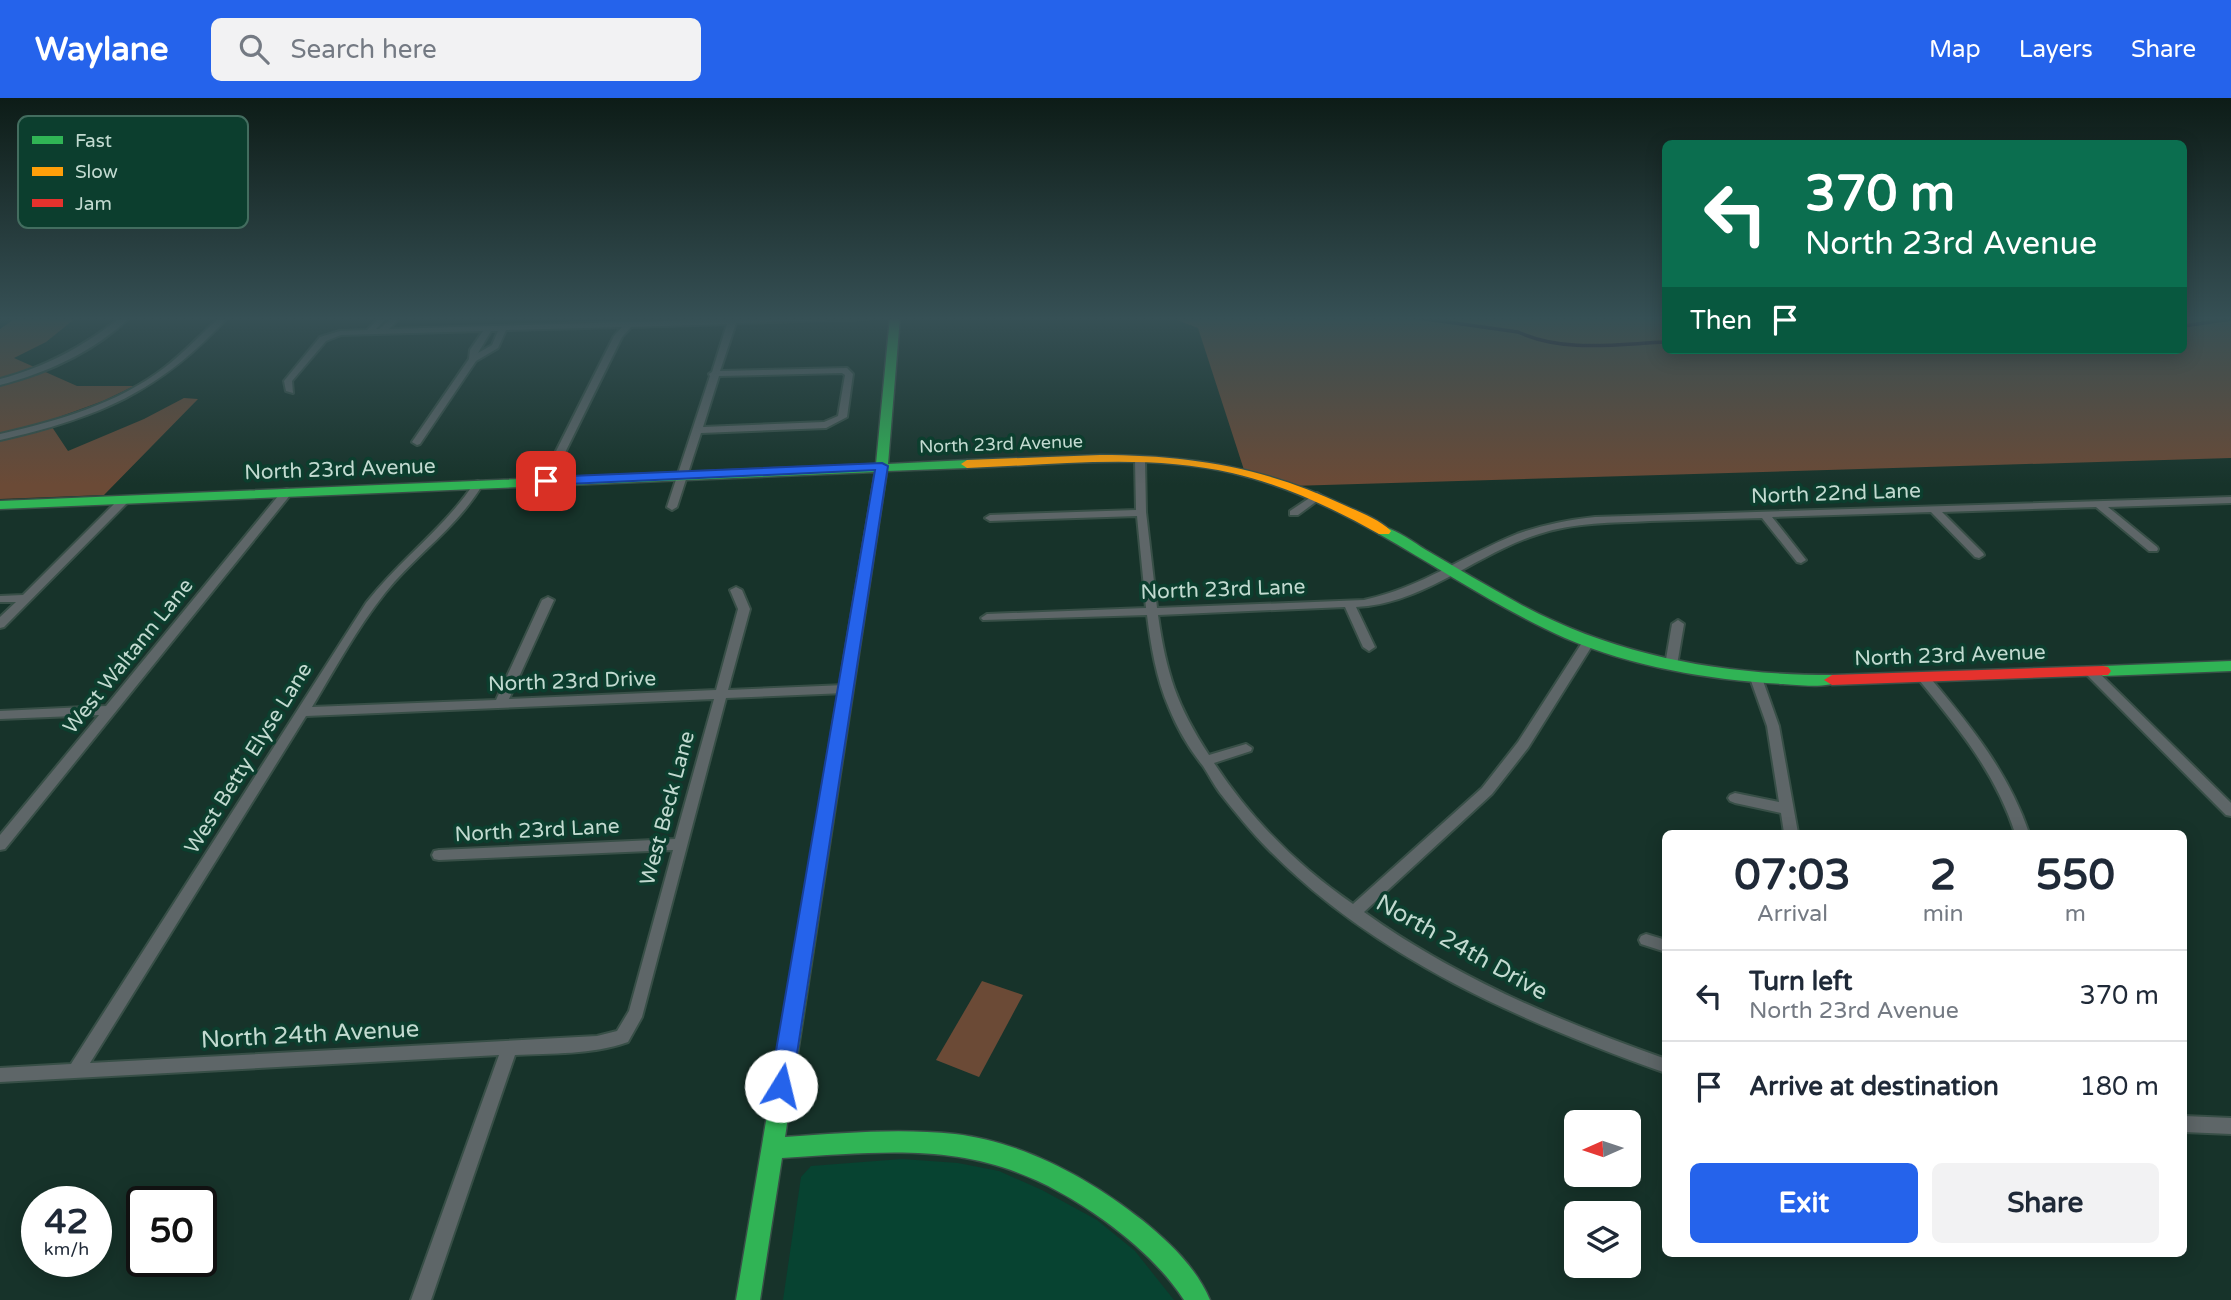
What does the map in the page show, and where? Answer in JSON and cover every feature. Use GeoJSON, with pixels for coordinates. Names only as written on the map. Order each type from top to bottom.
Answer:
{"type":"FeatureCollection","features":[{"type":"Feature","properties":{"kind":"street"},"geometry":{"type":"LineString","coordinates":[[0,382],[25,373]]}},
{"type":"Feature","properties":{"kind":"street"},"geometry":{"type":"LineString","coordinates":[[0,437],[42,427],[132,393],[163,373]]}},
{"type":"Feature","properties":{"kind":"street"},"geometry":{"type":"LineString","coordinates":[[290,391],[288,381],[295,373]]}},
{"type":"Feature","properties":{"kind":"street"},"geometry":{"type":"LineString","coordinates":[[417,442],[463,373]]}},
{"type":"Feature","properties":{"kind":"street"},"geometry":{"type":"LineString","coordinates":[[546,481],[600,373]]}},
{"type":"Feature","properties":{"kind":"street"},"geometry":{"type":"LineString","coordinates":[[672,507],[713,374],[743,373]]}},
{"type":"Feature","properties":{"kind":"street"},"geometry":{"type":"LineString","coordinates":[[696,430],[826,425],[836,422],[842,417],[848,373]]}},
{"type":"Feature","properties":{"kind":"street"},"geometry":{"type":"LineString","coordinates":[[748,1300],[882,466],[890,373]]}},
{"type":"Feature","properties":{"kind":"street","name":"North 23rd Avenue"},"geometry":{"type":"LineString","coordinates":[[0,505],[882,466],[1140,460],[1231,469],[1267,478],[1317,496],[1359,516],[1534,617],[1589,641],[1671,666],[1756,678],[1807,681],[2231,666]]}},
{"type":"Feature","properties":{"kind":"street","name":"North 24th Drive"},"geometry":{"type":"LineString","coordinates":[[1140,460],[1141,513],[1159,656],[1177,711],[1205,761],[1238,808],[1278,851],[1353,913],[1422,957],[1516,1009],[1608,1047],[1662,1065]]}},
{"type":"Feature","properties":{"kind":"street","name":"West Betty Elyse Lane"},"geometry":{"type":"LineString","coordinates":[[76,1071],[377,594],[454,519],[478,484]]}},
{"type":"Feature","properties":{"kind":"street","name":"West Waltann Lane"},"geometry":{"type":"LineString","coordinates":[[0,845],[287,492]]}},
{"type":"Feature","properties":{"kind":"street"},"geometry":{"type":"LineString","coordinates":[[1294,513],[1317,496]]}},
{"type":"Feature","properties":{"kind":"street"},"geometry":{"type":"LineString","coordinates":[[0,624],[124,500]]}},
{"type":"Feature","properties":{"kind":"street","name":"North 22nd Lane"},"geometry":{"type":"LineString","coordinates":[[1454,572],[1511,541],[1561,525],[1595,520],[2231,500]]}},
{"type":"Feature","properties":{"kind":"street"},"geometry":{"type":"LineString","coordinates":[[2098,504],[2153,549]]}},
{"type":"Feature","properties":{"kind":"street"},"geometry":{"type":"LineString","coordinates":[[1933,509],[1979,555]]}},
{"type":"Feature","properties":{"kind":"street"},"geometry":{"type":"LineString","coordinates":[[990,518],[1141,513]]}},
{"type":"Feature","properties":{"kind":"street"},"geometry":{"type":"LineString","coordinates":[[1765,515],[1801,560]]}},
{"type":"Feature","properties":{"kind":"street","name":"North 23rd Lane"},"geometry":{"type":"LineString","coordinates":[[987,618],[1350,605],[1407,594],[1454,572]]}},
{"type":"Feature","properties":{"kind":"street","name":"West Beck Lane"},"geometry":{"type":"LineString","coordinates":[[622,1037],[636,1012],[744,609],[736,590]]}},
{"type":"Feature","properties":{"kind":"street"},"geometry":{"type":"LineString","coordinates":[[0,599],[26,598]]}},
{"type":"Feature","properties":{"kind":"street"},"geometry":{"type":"LineString","coordinates":[[501,703],[548,600]]}},
{"type":"Feature","properties":{"kind":"street"},"geometry":{"type":"LineString","coordinates":[[1350,605],[1369,648]]}},
{"type":"Feature","properties":{"kind":"street"},"geometry":{"type":"LineString","coordinates":[[1671,666],[1678,624]]}},
{"type":"Feature","properties":{"kind":"street"},"geometry":{"type":"LineString","coordinates":[[1353,913],[1459,819],[1495,783],[1589,641]]}},
{"type":"Feature","properties":{"kind":"street"},"geometry":{"type":"LineString","coordinates":[[2091,671],[2231,811]]}},
{"type":"Feature","properties":{"kind":"street"},"geometry":{"type":"LineString","coordinates":[[1923,677],[1961,721],[1995,768],[2021,830]]}},
{"type":"Feature","properties":{"kind":"street"},"geometry":{"type":"LineString","coordinates":[[1756,678],[1773,726],[1790,830]]}},
{"type":"Feature","properties":{"kind":"street","name":"North 23rd Drive"},"geometry":{"type":"LineString","coordinates":[[302,712],[845,689]]}},
{"type":"Feature","properties":{"kind":"street"},"geometry":{"type":"LineString","coordinates":[[0,715],[110,710]]}},
{"type":"Feature","properties":{"kind":"street"},"geometry":{"type":"LineString","coordinates":[[1205,761],[1246,748]]}},
{"type":"Feature","properties":{"kind":"street"},"geometry":{"type":"LineString","coordinates":[[1735,798],[1787,809]]}},
{"type":"Feature","properties":{"kind":"street","name":"North 23rd Lane"},"geometry":{"type":"LineString","coordinates":[[439,855],[680,844]]}},
{"type":"Feature","properties":{"kind":"street"},"geometry":{"type":"LineString","coordinates":[[1646,940],[1662,945]]}},
{"type":"Feature","properties":{"kind":"street","name":"North 24th Avenue"},"geometry":{"type":"LineString","coordinates":[[0,1075],[597,1043],[622,1037]]}},
{"type":"Feature","properties":{"kind":"street"},"geometry":{"type":"LineString","coordinates":[[421,1300],[510,1047]]}},
{"type":"Feature","properties":{"kind":"street"},"geometry":{"type":"LineString","coordinates":[[2187,1124],[2231,1126]]}},
{"type":"Feature","properties":{"kind":"street"},"geometry":{"type":"LineString","coordinates":[[771,1149],[913,1142],[960,1145],[1034,1165],[1106,1208],[1171,1262],[1198,1300]]}},
{"type":"Feature","properties":{"kind":"shaded area"},"geometry":{"type":"Polygon","coordinates":[[[0,373],[48,373],[77,386],[134,386],[103,401],[48,421],[68,451],[144,419],[184,398],[198,399],[104,495],[0,499],[0,373]]]}},
{"type":"Feature","properties":{"kind":"shaded area"},"geometry":{"type":"Polygon","coordinates":[[[1213,373],[2231,373],[2231,458],[1291,486],[1245,473],[1213,373]]]}},
{"type":"Feature","properties":{"kind":"shaded area"},"geometry":{"type":"Polygon","coordinates":[[[982,981],[1023,995],[979,1077],[936,1060],[982,981]]]}},
{"type":"Feature","properties":{"kind":"shaded area"},"geometry":{"type":"Polygon","coordinates":[[[902,1159],[958,1163],[999,1171],[1042,1190],[1097,1220],[1135,1251],[1174,1300],[783,1300],[801,1177],[811,1166],[902,1159]]]}},
{"type":"Feature","properties":{"kind":"traffic: fast"},"geometry":{"type":"LineString","coordinates":[[748,1300],[882,466],[890,373]]}},
{"type":"Feature","properties":{"kind":"traffic: fast"},"geometry":{"type":"LineString","coordinates":[[0,505],[967,464]]}},
{"type":"Feature","properties":{"kind":"traffic: fast"},"geometry":{"type":"LineString","coordinates":[[1384,531],[1541,621],[1608,648],[1645,659],[1721,674],[1832,680]]}},
{"type":"Feature","properties":{"kind":"traffic: fast"},"geometry":{"type":"LineString","coordinates":[[2103,671],[2231,666]]}},
{"type":"Feature","properties":{"kind":"traffic: fast"},"geometry":{"type":"LineString","coordinates":[[771,1148],[864,1142],[935,1143],[987,1150],[1016,1159],[1072,1186],[1125,1221],[1170,1261],[1198,1300]]}},
{"type":"Feature","properties":{"kind":"traffic: slow"},"geometry":{"type":"LineString","coordinates":[[967,464],[1100,459],[1200,463],[1252,474],[1291,487],[1348,511],[1384,531]]}},
{"type":"Feature","properties":{"kind":"traffic: jam"},"geometry":{"type":"LineString","coordinates":[[1832,680],[2103,671]]}},
{"type":"Feature","properties":{"kind":"route"},"geometry":{"type":"LineString","coordinates":[[546,481],[882,466],[781,1086]]}}]}
